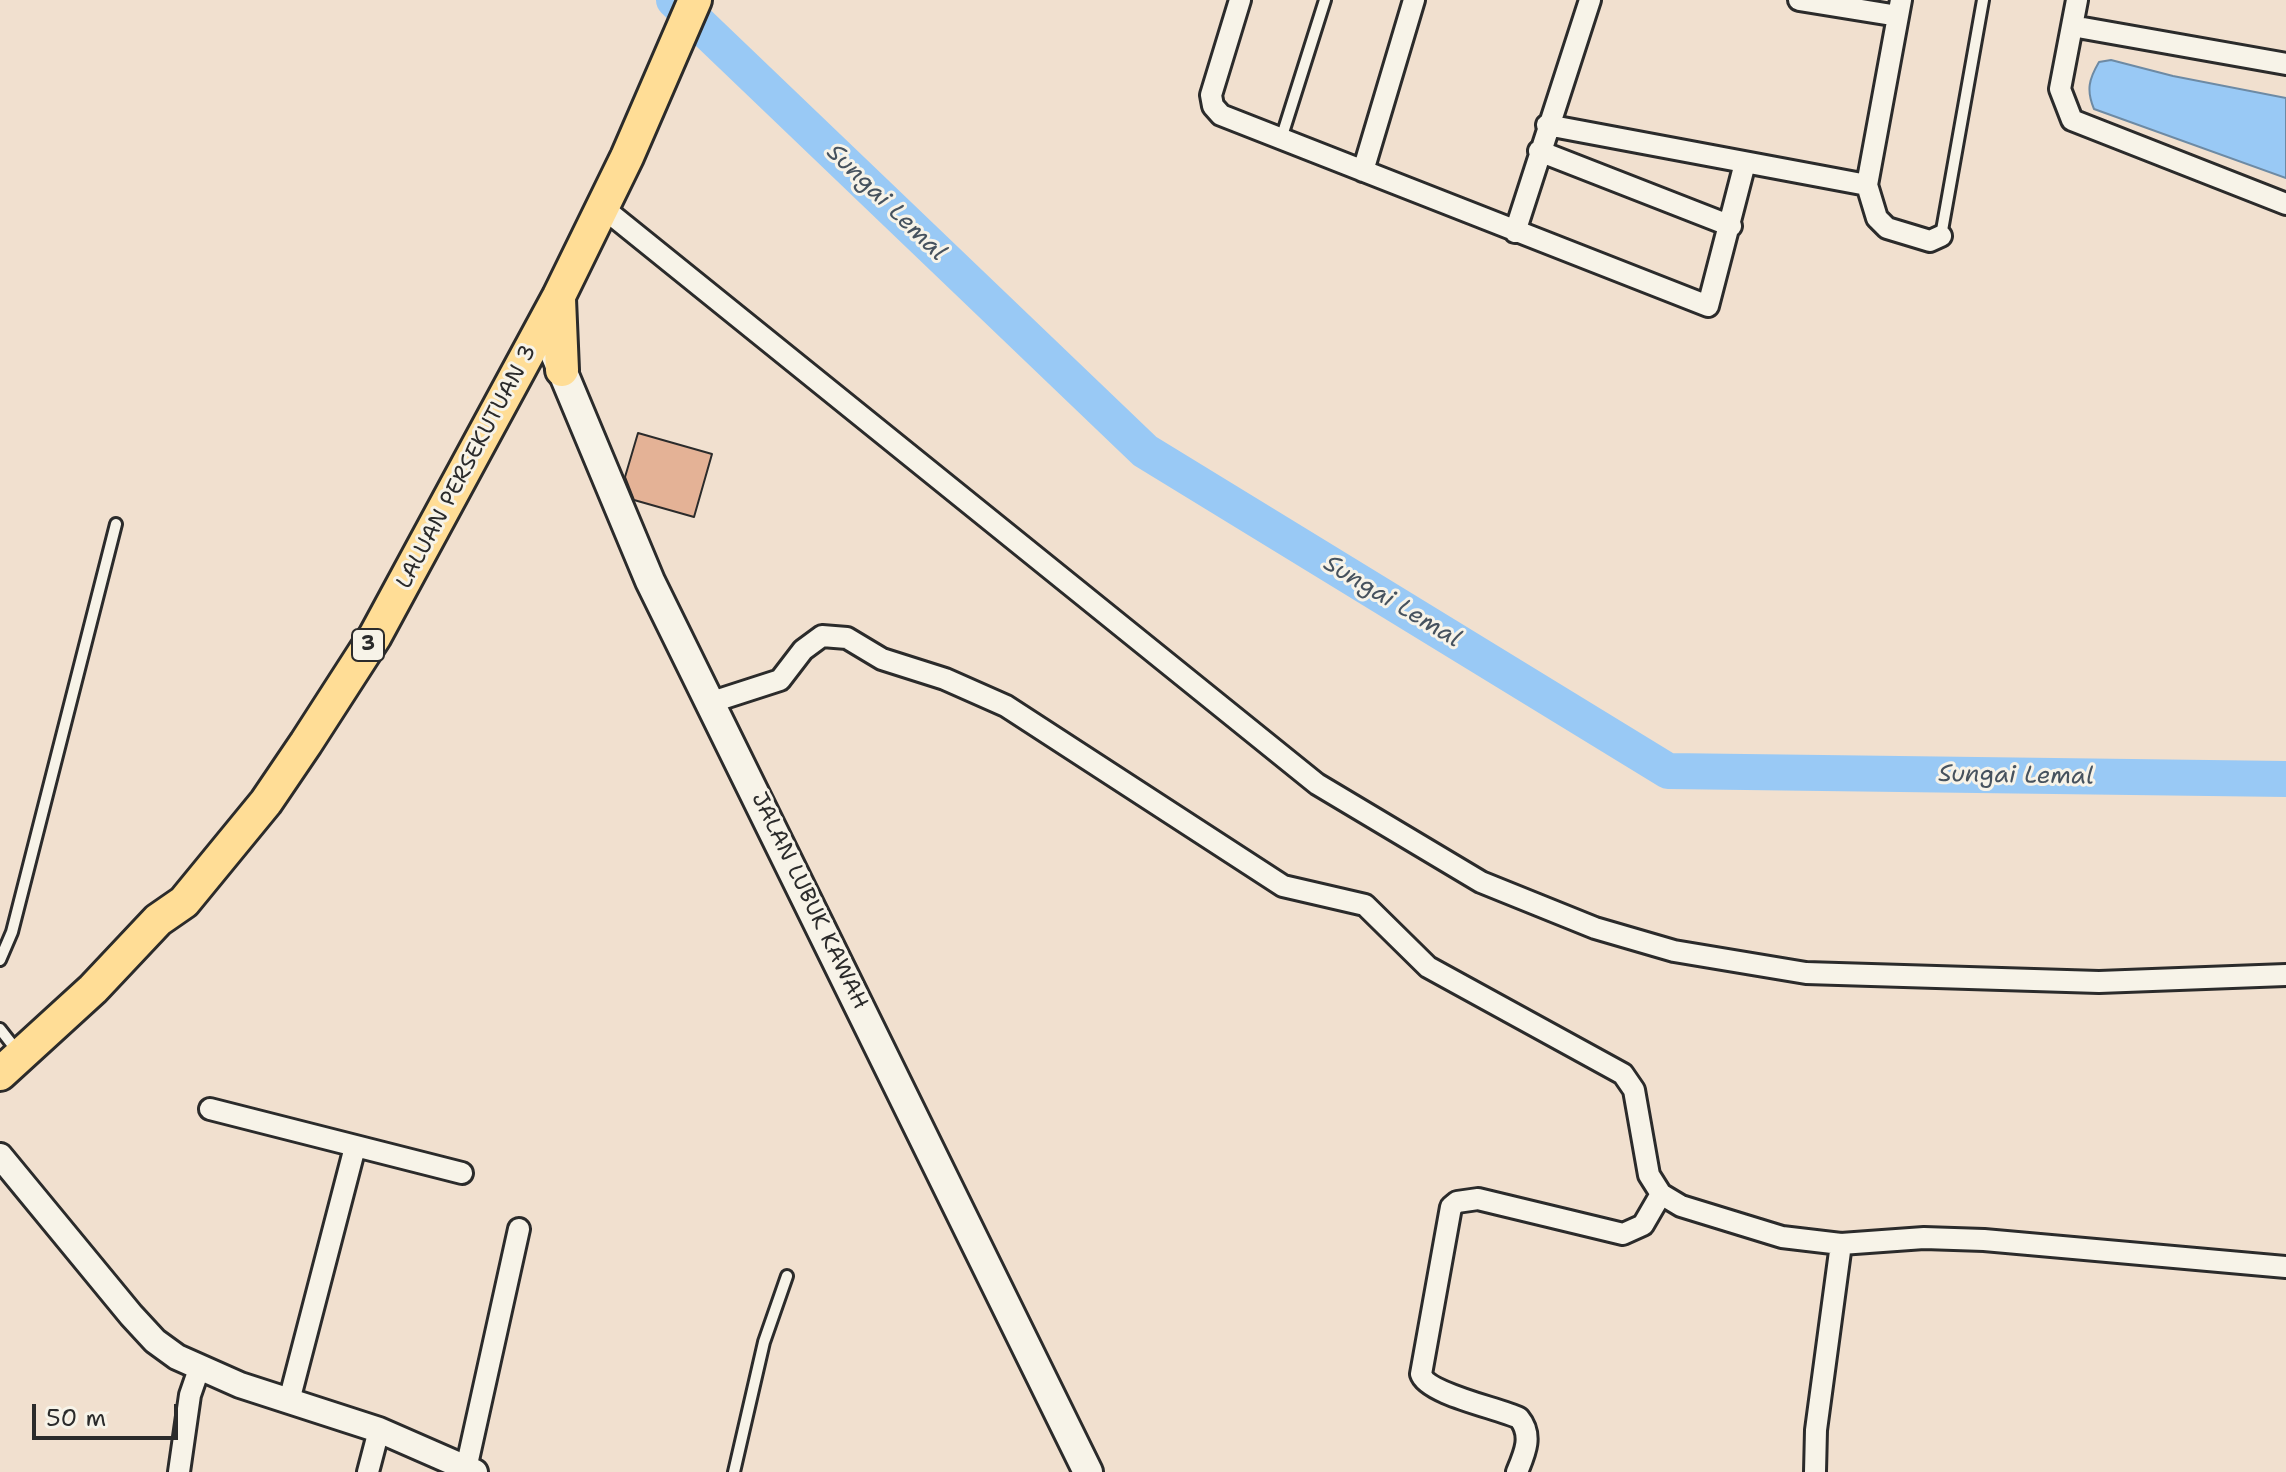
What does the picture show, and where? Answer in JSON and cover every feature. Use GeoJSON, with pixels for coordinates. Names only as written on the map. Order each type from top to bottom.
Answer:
{"type":"FeatureCollection","features":[{"type":"Feature","properties":{"kind":"highway","name":"LALUAN PERSEKUTUAN 3"},"geometry":{"type":"LineString","coordinates":[[11,1065],[158,920],[184,902],[266,802],[375,636],[552,310],[627,157],[695,0]]}},
{"type":"Feature","properties":{"kind":"highway"},"geometry":{"type":"LineString","coordinates":[[552,310],[562,370]]}},
{"type":"Feature","properties":{"kind":"highway"},"geometry":{"type":"LineString","coordinates":[[520,368],[547,363],[562,370]]}},
{"type":"Feature","properties":{"kind":"highway","name":"LALUAN PERSEKUTUAN 3"},"geometry":{"type":"LineString","coordinates":[[0,1097],[104,1000],[173,928],[184,902]]}},
{"type":"Feature","properties":{"kind":"main road","name":"JALAN LUBUK KAWAH"},"geometry":{"type":"LineString","coordinates":[[562,370],[650,581],[1088,1472]]}},
{"type":"Feature","properties":{"kind":"street"},"geometry":{"type":"LineString","coordinates":[[1240,0],[1211,95],[1213,106],[1221,115],[1708,306],[1745,163]]}},
{"type":"Feature","properties":{"kind":"street"},"geometry":{"type":"LineString","coordinates":[[1363,171],[1414,0]]}},
{"type":"Feature","properties":{"kind":"street"},"geometry":{"type":"LineString","coordinates":[[1515,232],[1547,125],[1590,0]]}},
{"type":"Feature","properties":{"kind":"street"},"geometry":{"type":"LineString","coordinates":[[1799,0],[1899,8],[1867,185],[1877,218],[1887,228],[1930,241],[1941,236]]}},
{"type":"Feature","properties":{"kind":"street"},"geometry":{"type":"LineString","coordinates":[[2077,0],[2060,89],[2072,120],[2286,204]]}},
{"type":"Feature","properties":{"kind":"street"},"geometry":{"type":"LineString","coordinates":[[2072,26],[2286,64]]}},
{"type":"Feature","properties":{"kind":"street"},"geometry":{"type":"LineString","coordinates":[[1547,125],[1867,185]]}},
{"type":"Feature","properties":{"kind":"street"},"geometry":{"type":"LineString","coordinates":[[1539,151],[1731,226]]}},
{"type":"Feature","properties":{"kind":"street"},"geometry":{"type":"LineString","coordinates":[[602,207],[1317,784],[1481,882],[1595,928],[1674,951],[1806,973],[2099,982],[2286,975]]}},
{"type":"Feature","properties":{"kind":"street"},"geometry":{"type":"LineString","coordinates":[[712,702],[780,680],[814,640],[835,636],[861,644],[882,659],[945,679],[1006,706],[1283,886],[1365,905],[1428,967],[1623,1074],[1634,1090],[1649,1175],[1661,1194],[1681,1206],[1782,1237],[1841,1244],[1924,1238],[1984,1240],[2286,1267]]}},
{"type":"Feature","properties":{"kind":"street"},"geometry":{"type":"LineString","coordinates":[[210,1109],[462,1173]]}},
{"type":"Feature","properties":{"kind":"street"},"geometry":{"type":"LineString","coordinates":[[289,1401],[355,1147]]}},
{"type":"Feature","properties":{"kind":"street"},"geometry":{"type":"LineString","coordinates":[[0,1156],[155,1341],[199,1369],[379,1430],[470,1470],[519,1229]]}},
{"type":"Feature","properties":{"kind":"street"},"geometry":{"type":"LineString","coordinates":[[1517,1472],[1527,1440],[1525,1425],[1519,1418],[1437,1390],[1423,1381],[1421,1374],[1451,1207],[1457,1202],[1478,1199],[1623,1234],[1643,1225],[1661,1194]]}},
{"type":"Feature","properties":{"kind":"street"},"geometry":{"type":"LineString","coordinates":[[1815,1472],[1816,1430],[1841,1244]]}},
{"type":"Feature","properties":{"kind":"street"},"geometry":{"type":"LineString","coordinates":[[179,1472],[190,1395],[199,1369]]}},
{"type":"Feature","properties":{"kind":"street"},"geometry":{"type":"LineString","coordinates":[[368,1472],[379,1430]]}},
{"type":"Feature","properties":{"kind":"lane"},"geometry":{"type":"LineString","coordinates":[[1281,139],[1325,0]]}},
{"type":"Feature","properties":{"kind":"lane"},"geometry":{"type":"LineString","coordinates":[[1941,236],[1983,0]]}},
{"type":"Feature","properties":{"kind":"lane"},"geometry":{"type":"LineString","coordinates":[[0,960],[12,932],[116,524]]}},
{"type":"Feature","properties":{"kind":"lane"},"geometry":{"type":"LineString","coordinates":[[0,1029],[11,1065]]}},
{"type":"Feature","properties":{"kind":"lane"},"geometry":{"type":"LineString","coordinates":[[734,1472],[764,1342],[787,1276]]}},
{"type":"Feature","properties":{"kind":"water"},"geometry":{"type":"Polygon","coordinates":[[[2111,60],[2173,76],[2286,98],[2286,178],[2094,109],[2089,90],[2091,79],[2099,62],[2111,60]]]}},
{"type":"Feature","properties":{"kind":"building"},"geometry":{"type":"Polygon","coordinates":[[[638,433],[712,454],[694,517],[634,500],[625,477],[638,433]]]}},
{"type":"Feature","properties":{"kind":"waterway","name":"Sungai Lemal"},"geometry":{"type":"LineString","coordinates":[[674,0],[1145,451],[1668,771],[2286,779]]}}]}
